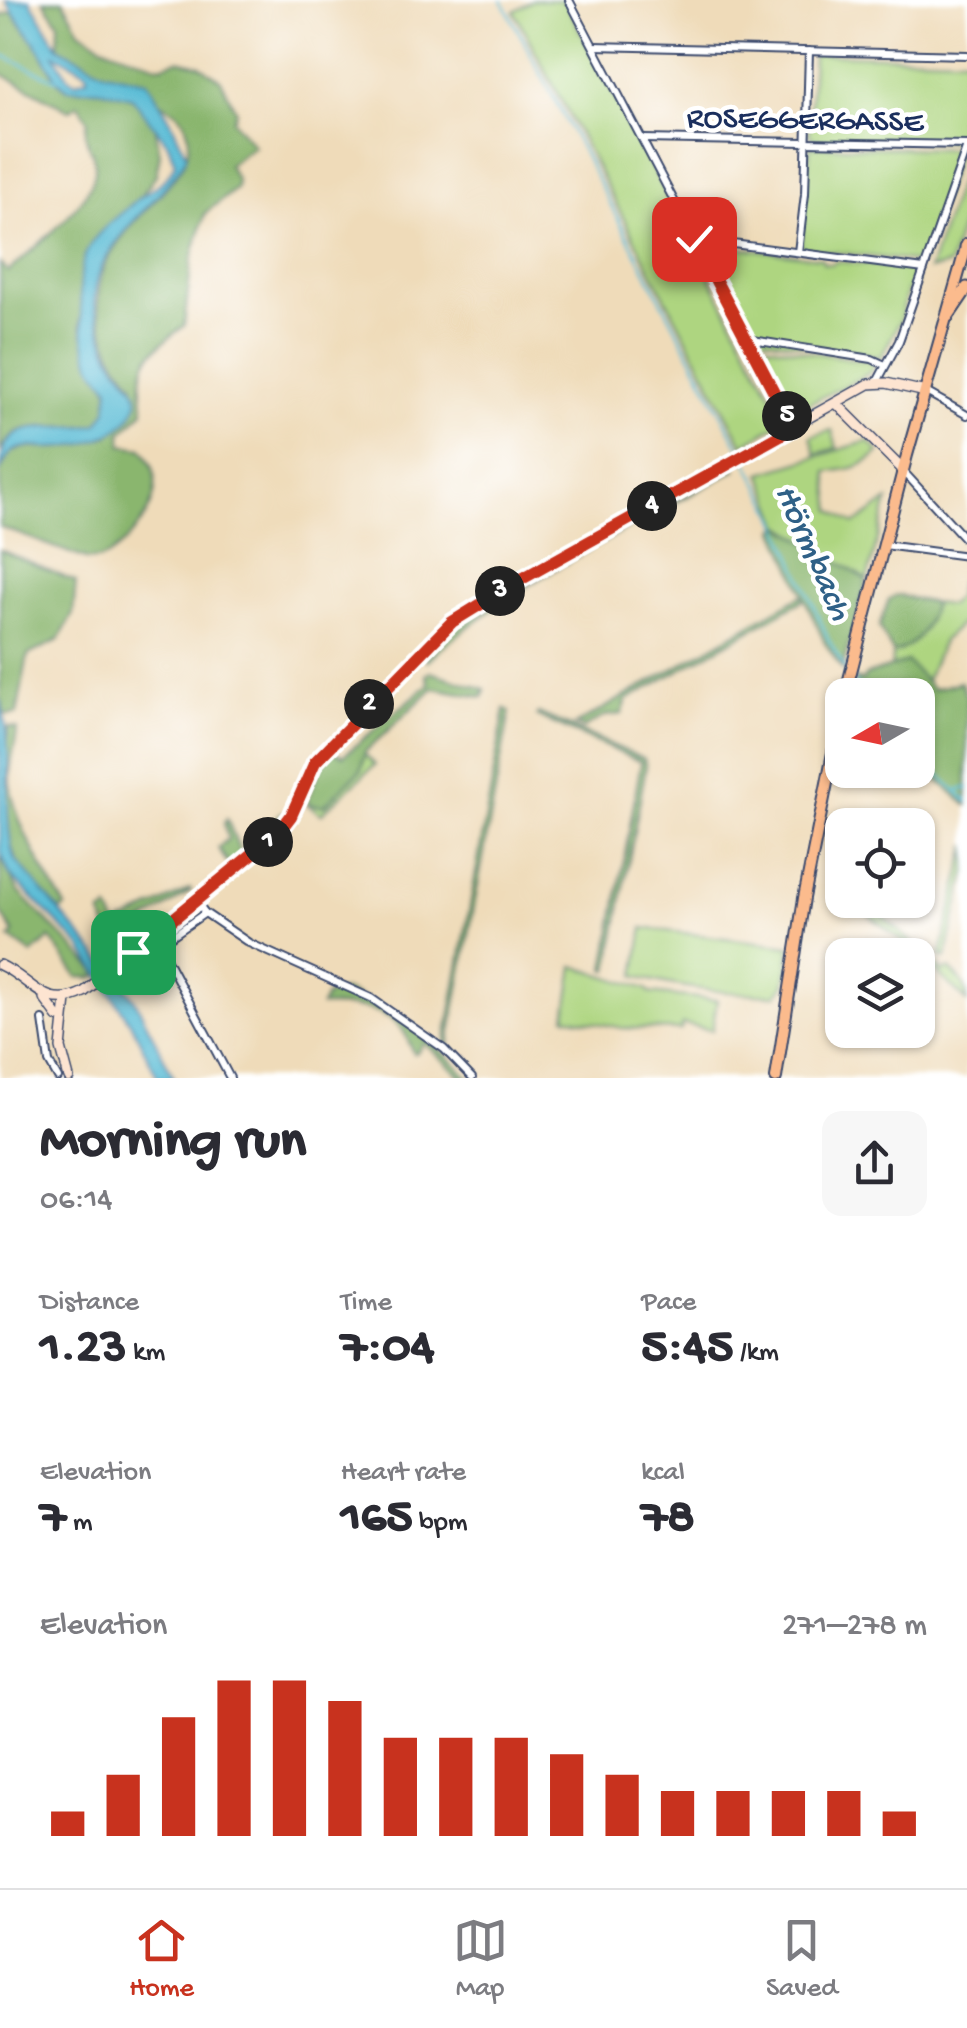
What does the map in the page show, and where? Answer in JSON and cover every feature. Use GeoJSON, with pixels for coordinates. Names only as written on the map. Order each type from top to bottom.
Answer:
{"type":"FeatureCollection","features":[{"type":"Feature","properties":{"kind":"highway"},"geometry":{"type":"LineString","coordinates":[[948,316],[967,288]]}},
{"type":"Feature","properties":{"kind":"main road"},"geometry":{"type":"LineString","coordinates":[[849,678],[967,246]]}},
{"type":"Feature","properties":{"kind":"main road"},"geometry":{"type":"LineString","coordinates":[[776,1078],[826,788]]}},
{"type":"Feature","properties":{"kind":"street"},"geometry":{"type":"LineString","coordinates":[[569,0],[793,428]]}},
{"type":"Feature","properties":{"kind":"street"},"geometry":{"type":"LineString","coordinates":[[594,46],[967,54]]}},
{"type":"Feature","properties":{"kind":"street"},"geometry":{"type":"LineString","coordinates":[[798,252],[809,51]]}},
{"type":"Feature","properties":{"kind":"street","name":"ROSEGGERGASSE"},"geometry":{"type":"LineString","coordinates":[[642,139],[967,145]]}},
{"type":"Feature","properties":{"kind":"street"},"geometry":{"type":"LineString","coordinates":[[0,965],[39,992],[61,999],[93,985],[278,833],[291,816],[315,762],[452,622],[520,580],[876,382],[898,340],[967,145]]}},
{"type":"Feature","properties":{"kind":"street"},"geometry":{"type":"LineString","coordinates":[[694,239],[924,269]]}},
{"type":"Feature","properties":{"kind":"street"},"geometry":{"type":"LineString","coordinates":[[746,340],[872,359],[885,365]]}},
{"type":"Feature","properties":{"kind":"street"},"geometry":{"type":"LineString","coordinates":[[876,382],[926,392],[967,415]]}},
{"type":"Feature","properties":{"kind":"street"},"geometry":{"type":"LineString","coordinates":[[836,403],[967,541]]}},
{"type":"Feature","properties":{"kind":"street"},"geometry":{"type":"LineString","coordinates":[[883,545],[967,556]]}},
{"type":"Feature","properties":{"kind":"street"},"geometry":{"type":"LineString","coordinates":[[196,901],[205,913],[248,943],[372,998],[444,1049],[472,1078]]}},
{"type":"Feature","properties":{"kind":"street"},"geometry":{"type":"LineString","coordinates":[[205,913],[159,945],[230,1078]]}},
{"type":"Feature","properties":{"kind":"street"},"geometry":{"type":"LineString","coordinates":[[39,992],[58,1018]]}},
{"type":"Feature","properties":{"kind":"street"},"geometry":{"type":"LineString","coordinates":[[61,999],[61,1031]]}},
{"type":"Feature","properties":{"kind":"street"},"geometry":{"type":"LineString","coordinates":[[61,999],[61,1048],[69,1078]]}},
{"type":"Feature","properties":{"kind":"street"},"geometry":{"type":"LineString","coordinates":[[43,1020],[49,1062],[58,1078]]}},
{"type":"Feature","properties":{"kind":"green space"},"geometry":{"type":"Polygon","coordinates":[[[43,0],[63,0],[80,30],[103,46],[160,66],[178,60],[200,65],[221,80],[236,111],[233,120],[254,146],[228,165],[237,180],[236,189],[205,213],[192,259],[184,326],[147,361],[142,381],[144,411],[122,432],[122,445],[142,448],[150,460],[155,484],[150,507],[127,540],[99,559],[86,559],[0,527],[0,472],[10,453],[26,447],[54,448],[109,436],[134,384],[116,360],[104,332],[98,296],[105,266],[121,239],[179,172],[188,150],[186,126],[178,113],[159,101],[147,82],[105,72],[58,47],[59,23],[43,0]]]}},
{"type":"Feature","properties":{"kind":"green space"},"geometry":{"type":"Polygon","coordinates":[[[533,0],[564,0],[785,420],[743,445],[514,11],[533,0]]]}},
{"type":"Feature","properties":{"kind":"green space"},"geometry":{"type":"Polygon","coordinates":[[[12,12],[56,80],[67,89],[98,89],[132,97],[155,125],[160,154],[156,175],[142,195],[99,234],[80,323],[91,363],[109,388],[107,410],[99,424],[25,429],[0,450],[0,263],[8,272],[62,223],[86,193],[95,165],[87,140],[88,121],[79,104],[69,110],[0,73],[0,16],[12,12]]]}},
{"type":"Feature","properties":{"kind":"green space"},"geometry":{"type":"Polygon","coordinates":[[[813,54],[967,58],[967,127],[963,142],[813,139],[809,134],[813,54]]]}},
{"type":"Feature","properties":{"kind":"green space"},"geometry":{"type":"Polygon","coordinates":[[[810,146],[959,149],[922,263],[801,248],[810,146]]]}},
{"type":"Feature","properties":{"kind":"green space"},"geometry":{"type":"Polygon","coordinates":[[[967,156],[967,209],[949,265],[929,270],[967,156]]]}},
{"type":"Feature","properties":{"kind":"green space"},"geometry":{"type":"Polygon","coordinates":[[[705,243],[821,258],[832,264],[836,261],[915,269],[916,285],[907,290],[901,319],[881,357],[749,336],[702,248],[705,243]]]}},
{"type":"Feature","properties":{"kind":"green space"},"geometry":{"type":"Polygon","coordinates":[[[757,343],[872,362],[874,366],[868,374],[806,405],[803,402],[789,414],[753,346],[757,343]]]}},
{"type":"Feature","properties":{"kind":"green space"},"geometry":{"type":"Polygon","coordinates":[[[832,430],[837,448],[816,454],[811,436],[832,430]]]}},
{"type":"Feature","properties":{"kind":"green space"},"geometry":{"type":"Polygon","coordinates":[[[869,441],[879,452],[873,458],[855,467],[827,472],[832,510],[855,524],[888,501],[867,580],[781,525],[761,473],[869,441]]]}},
{"type":"Feature","properties":{"kind":"green space"},"geometry":{"type":"Polygon","coordinates":[[[735,467],[736,470],[535,581],[427,661],[425,657],[453,630],[516,590],[735,467]]]}},
{"type":"Feature","properties":{"kind":"green space"},"geometry":{"type":"Polygon","coordinates":[[[780,525],[867,580],[842,669],[805,599],[627,700],[622,714],[605,716],[584,728],[575,725],[802,595],[805,598],[776,530],[780,525]]]}},
{"type":"Feature","properties":{"kind":"green space"},"geometry":{"type":"Polygon","coordinates":[[[0,550],[76,582],[73,614],[59,640],[28,655],[17,714],[5,715],[0,700],[0,550]]]}},
{"type":"Feature","properties":{"kind":"green space"},"geometry":{"type":"Polygon","coordinates":[[[960,580],[967,581],[965,620],[943,640],[927,678],[907,662],[891,667],[893,653],[909,646],[920,634],[933,603],[949,605],[957,596],[960,580]]]}},
{"type":"Feature","properties":{"kind":"green space"},"geometry":{"type":"Polygon","coordinates":[[[897,595],[933,603],[920,634],[909,646],[893,653],[879,627],[889,599],[897,595]]]}},
{"type":"Feature","properties":{"kind":"green space"},"geometry":{"type":"Polygon","coordinates":[[[907,662],[922,678],[864,678],[907,662]]]}},
{"type":"Feature","properties":{"kind":"green space"},"geometry":{"type":"Polygon","coordinates":[[[430,672],[485,689],[483,697],[433,688],[365,752],[361,770],[324,806],[307,804],[320,770],[333,751],[343,756],[429,684],[426,675],[430,672]]]}},
{"type":"Feature","properties":{"kind":"green space"},"geometry":{"type":"Polygon","coordinates":[[[961,682],[967,698],[967,805],[935,778],[935,688],[961,682]]]}},
{"type":"Feature","properties":{"kind":"green space"},"geometry":{"type":"Polygon","coordinates":[[[505,709],[510,711],[448,1049],[445,1046],[505,709]]]}},
{"type":"Feature","properties":{"kind":"green space"},"geometry":{"type":"Polygon","coordinates":[[[538,713],[644,759],[646,766],[609,970],[605,969],[641,762],[536,716],[538,713]]]}},
{"type":"Feature","properties":{"kind":"green space"},"geometry":{"type":"Polygon","coordinates":[[[8,727],[17,729],[10,777],[13,799],[32,848],[66,907],[58,912],[33,885],[14,855],[5,792],[8,727]]]}},
{"type":"Feature","properties":{"kind":"green space"},"geometry":{"type":"Polygon","coordinates":[[[365,754],[375,765],[321,814],[307,804],[324,806],[361,770],[365,754]]]}},
{"type":"Feature","properties":{"kind":"green space"},"geometry":{"type":"Polygon","coordinates":[[[283,812],[286,816],[249,853],[243,843],[283,812]]]}},
{"type":"Feature","properties":{"kind":"green space"},"geometry":{"type":"Polygon","coordinates":[[[227,819],[242,856],[230,867],[218,848],[228,839],[224,823],[227,819]]]}},
{"type":"Feature","properties":{"kind":"green space"},"geometry":{"type":"Polygon","coordinates":[[[967,845],[967,869],[946,958],[940,956],[967,845]]]}},
{"type":"Feature","properties":{"kind":"green space"},"geometry":{"type":"Polygon","coordinates":[[[0,857],[19,892],[99,974],[94,978],[78,977],[50,938],[32,954],[10,938],[14,933],[0,911],[0,857]]]}},
{"type":"Feature","properties":{"kind":"green space"},"geometry":{"type":"Polygon","coordinates":[[[190,889],[138,926],[109,933],[101,914],[109,910],[117,925],[190,889]]]}},
{"type":"Feature","properties":{"kind":"green space"},"geometry":{"type":"Polygon","coordinates":[[[873,918],[886,918],[907,938],[898,938],[873,918]]]}},
{"type":"Feature","properties":{"kind":"green space"},"geometry":{"type":"Polygon","coordinates":[[[643,928],[791,946],[785,985],[776,995],[722,992],[635,976],[643,928]]]}},
{"type":"Feature","properties":{"kind":"green space"},"geometry":{"type":"Polygon","coordinates":[[[935,964],[943,971],[949,969],[960,980],[967,1002],[935,970],[935,964]]]}},
{"type":"Feature","properties":{"kind":"green space"},"geometry":{"type":"Polygon","coordinates":[[[574,966],[650,993],[717,1000],[712,1030],[682,1024],[681,1030],[622,1028],[566,1017],[574,966]]]}},
{"type":"Feature","properties":{"kind":"green space"},"geometry":{"type":"Polygon","coordinates":[[[344,990],[411,1027],[469,1078],[463,1078],[424,1043],[413,1053],[403,1031],[376,1011],[321,1006],[326,996],[344,990]]]}},
{"type":"Feature","properties":{"kind":"water"},"geometry":{"type":"Polygon","coordinates":[[[5,0],[30,0],[58,47],[105,72],[147,81],[187,156],[113,247],[96,288],[96,311],[106,344],[136,392],[132,414],[116,429],[84,444],[12,452],[0,472],[2,453],[9,440],[20,432],[98,424],[107,410],[109,388],[91,363],[82,325],[80,294],[85,256],[99,234],[162,182],[175,163],[168,144],[132,97],[98,89],[68,89],[57,80],[5,0]],[[53,53],[75,82],[87,78],[88,73],[53,53]]]}},
{"type":"Feature","properties":{"kind":"water"},"geometry":{"type":"Polygon","coordinates":[[[0,700],[7,739],[8,818],[14,858],[134,998],[174,1078],[158,1078],[133,1027],[81,947],[10,875],[0,851],[0,700]]]}},
{"type":"Feature","properties":{"kind":"waterway","name":"Hörmbach"},"geometry":{"type":"LineString","coordinates":[[502,0],[772,509],[828,639],[848,674]]}},
{"type":"Feature","properties":{"kind":"waterway"},"geometry":{"type":"LineString","coordinates":[[0,54],[56,80]]}},
{"type":"Feature","properties":{"kind":"waterway","name":"Hörmbach"},"geometry":{"type":"LineString","coordinates":[[935,772],[967,801]]}},
{"type":"Feature","properties":{"kind":"waterway"},"geometry":{"type":"LineString","coordinates":[[957,791],[967,788]]}},
{"type":"Feature","properties":{"kind":"route"},"geometry":{"type":"LineString","coordinates":[[133,952],[278,833],[291,816],[315,762],[452,622],[793,428],[694,239]]}}]}
